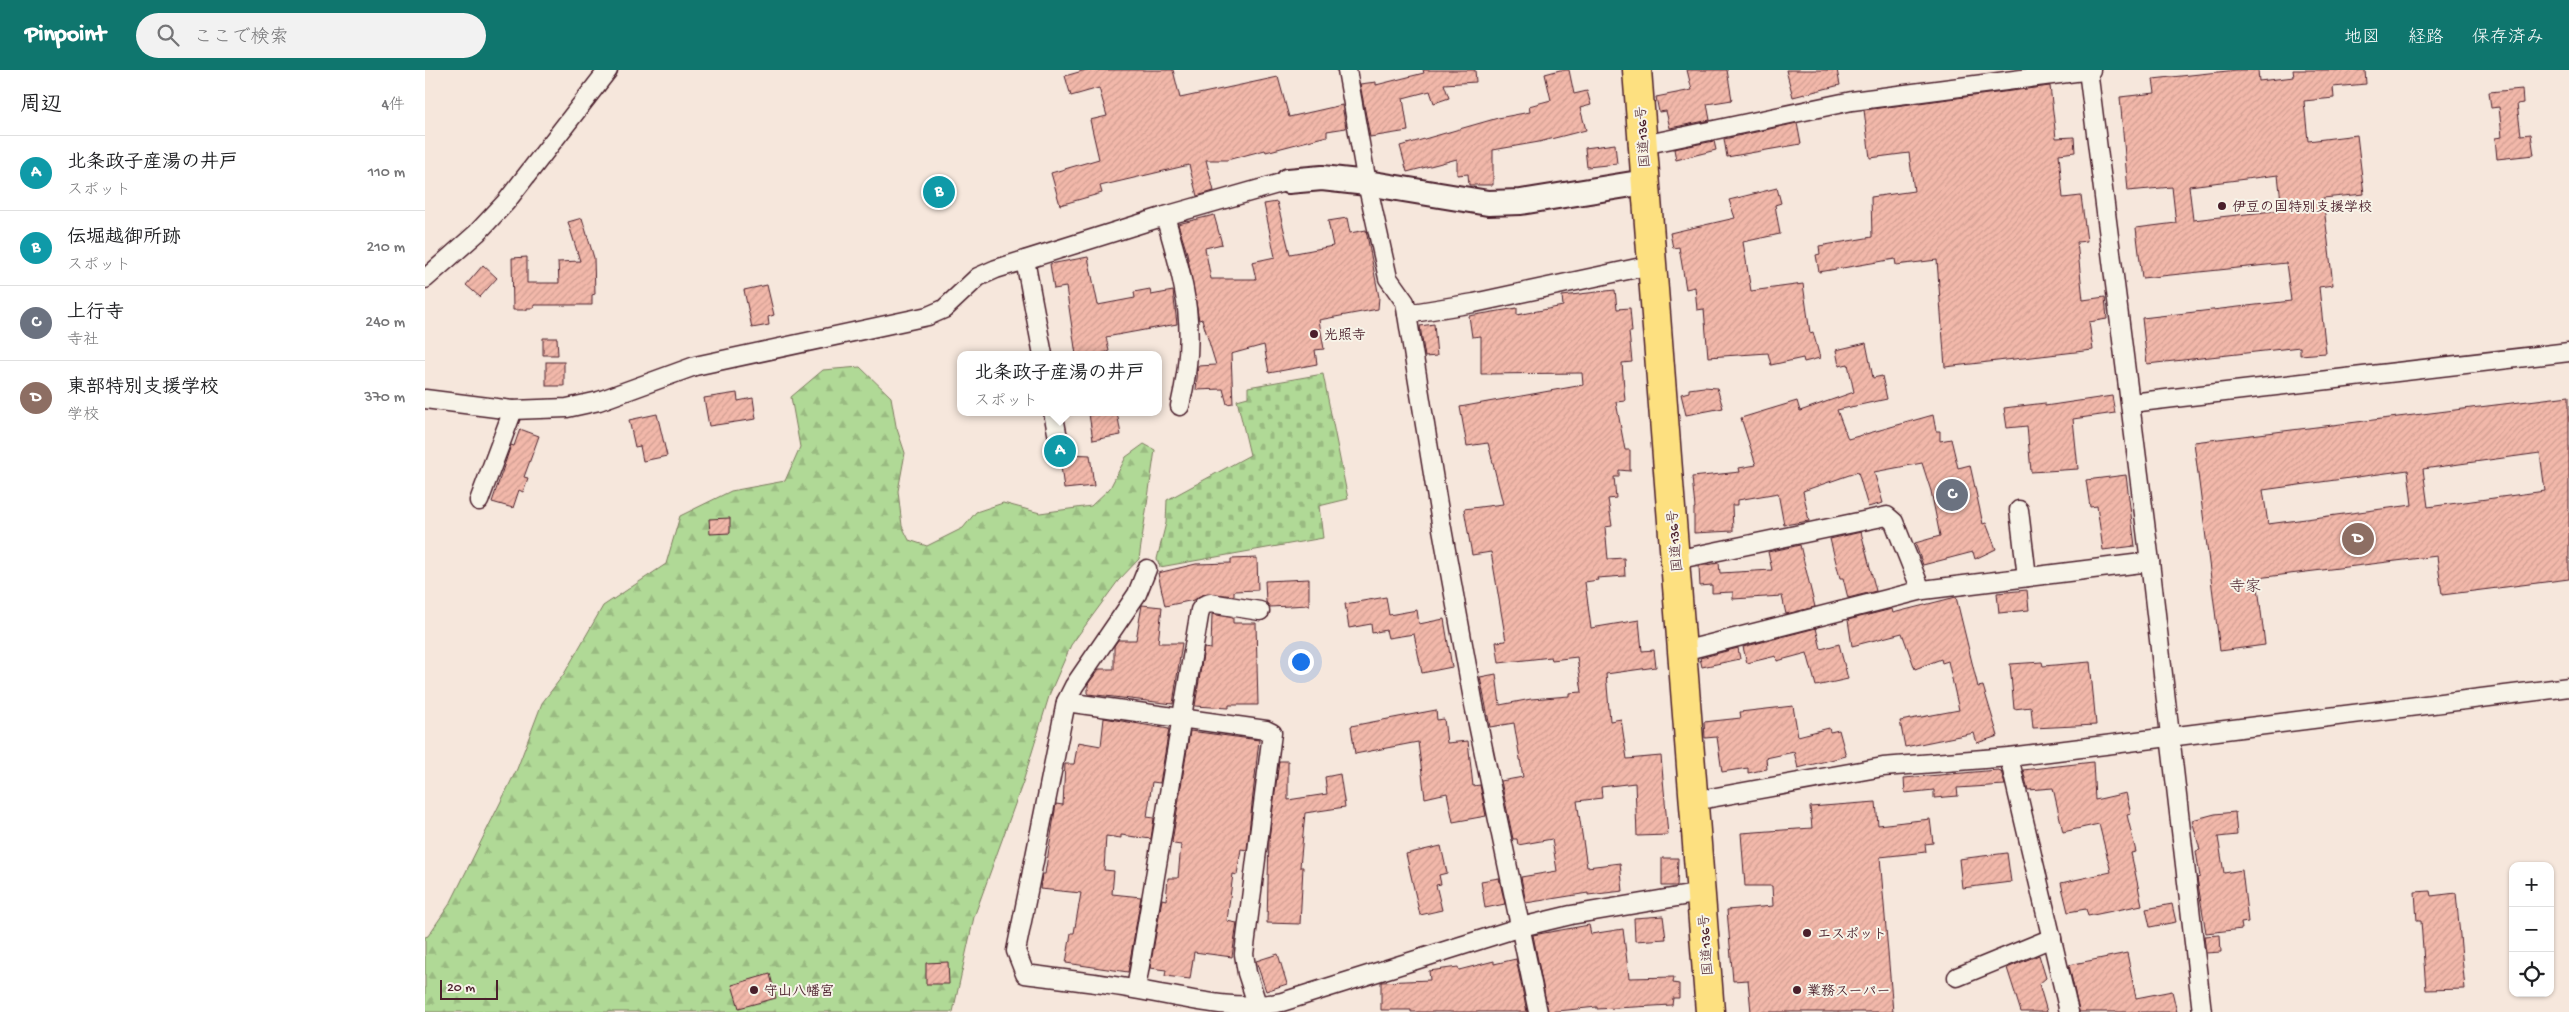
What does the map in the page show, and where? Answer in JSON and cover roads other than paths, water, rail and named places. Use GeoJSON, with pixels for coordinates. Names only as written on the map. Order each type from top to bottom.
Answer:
{"type":"FeatureCollection","features":[{"type":"Feature","properties":{"kind":"highway","name":"国道136号"},"geometry":{"type":"LineString","coordinates":[[1637,70],[1710,1012]]}},
{"type":"Feature","properties":{"kind":"street"},"geometry":{"type":"LineString","coordinates":[[425,279],[477,233],[506,202],[608,70]]}},
{"type":"Feature","properties":{"kind":"street"},"geometry":{"type":"LineString","coordinates":[[1347,70],[1367,183],[1389,278],[1405,302],[1441,523],[1474,705],[1538,1012]]}},
{"type":"Feature","properties":{"kind":"street"},"geometry":{"type":"LineString","coordinates":[[1643,145],[1852,101],[2089,70],[2150,562],[2201,1012]]}},
{"type":"Feature","properties":{"kind":"street"},"geometry":{"type":"LineString","coordinates":[[425,399],[513,410],[567,408],[583,404],[695,366],[928,316],[945,309],[977,277],[1165,216],[1288,181],[1322,178],[1367,183],[1488,203],[1521,202],[1645,182]]}},
{"type":"Feature","properties":{"kind":"street"},"geometry":{"type":"LineString","coordinates":[[1165,216],[1184,282],[1189,310],[1189,345],[1180,406]]}},
{"type":"Feature","properties":{"kind":"street"},"geometry":{"type":"LineString","coordinates":[[1025,260],[1042,351]]}},
{"type":"Feature","properties":{"kind":"street"},"geometry":{"type":"LineString","coordinates":[[1407,314],[1474,304],[1651,266]]}},
{"type":"Feature","properties":{"kind":"street"},"geometry":{"type":"LineString","coordinates":[[2131,403],[2569,352]]}},
{"type":"Feature","properties":{"kind":"street"},"geometry":{"type":"LineString","coordinates":[[479,502],[513,410]]}},
{"type":"Feature","properties":{"kind":"street"},"geometry":{"type":"LineString","coordinates":[[1054,416],[1060,448]]}},
{"type":"Feature","properties":{"kind":"street"},"geometry":{"type":"LineString","coordinates":[[2019,510],[2027,577]]}},
{"type":"Feature","properties":{"kind":"street"},"geometry":{"type":"LineString","coordinates":[[1675,560],[1887,516],[1894,522],[1921,590]]}},
{"type":"Feature","properties":{"kind":"street"},"geometry":{"type":"LineString","coordinates":[[1683,651],[1921,590],[2150,562]]}},
{"type":"Feature","properties":{"kind":"street"},"geometry":{"type":"LineString","coordinates":[[1147,569],[1137,594],[1074,686],[1067,702],[1016,951],[1025,974],[1136,989],[1229,1005],[1258,1007],[1282,1002],[1521,926],[1571,914],[1701,893]]}},
{"type":"Feature","properties":{"kind":"street"},"geometry":{"type":"LineString","coordinates":[[1136,989],[1200,610],[1203,605],[1210,603],[1260,611]]}},
{"type":"Feature","properties":{"kind":"street"},"geometry":{"type":"LineString","coordinates":[[1694,801],[1883,767],[2009,757],[2569,687]]}},
{"type":"Feature","properties":{"kind":"street"},"geometry":{"type":"LineString","coordinates":[[1067,702],[1266,730],[1272,733],[1244,954],[1247,973],[1258,1007]]}},
{"type":"Feature","properties":{"kind":"street"},"geometry":{"type":"LineString","coordinates":[[2009,757],[2069,1012]]}},
{"type":"Feature","properties":{"kind":"street"},"geometry":{"type":"LineString","coordinates":[[1957,978],[2051,938]]}},
{"type":"Feature","properties":{"kind":"place","name":"伝堀越御所跡"},"geometry":{"type":"Point","coordinates":[939,192]}},
{"type":"Feature","properties":{"kind":"place","name":"伊豆の国特別支援学校"},"geometry":{"type":"Point","coordinates":[2222,206]}},
{"type":"Feature","properties":{"kind":"place","name":"光照寺"},"geometry":{"type":"Point","coordinates":[1314,334]}},
{"type":"Feature","properties":{"kind":"place","name":"北条政子産湯の井戸"},"geometry":{"type":"Point","coordinates":[1060,451]}},
{"type":"Feature","properties":{"kind":"place","name":"上行寺"},"geometry":{"type":"Point","coordinates":[1952,495]}},
{"type":"Feature","properties":{"kind":"place","name":"東部特別支援学校"},"geometry":{"type":"Point","coordinates":[2358,539]}},
{"type":"Feature","properties":{"kind":"place","name":"エスポット"},"geometry":{"type":"Point","coordinates":[1807,933]}},
{"type":"Feature","properties":{"kind":"place","name":"守山八幡宮"},"geometry":{"type":"Point","coordinates":[754,990]}},
{"type":"Feature","properties":{"kind":"place","name":"業務スーパー"},"geometry":{"type":"Point","coordinates":[1797,990]}},
{"type":"Feature","properties":{"kind":"district","name":"寺家"},"geometry":{"type":"Point","coordinates":[2245,585]}}]}
